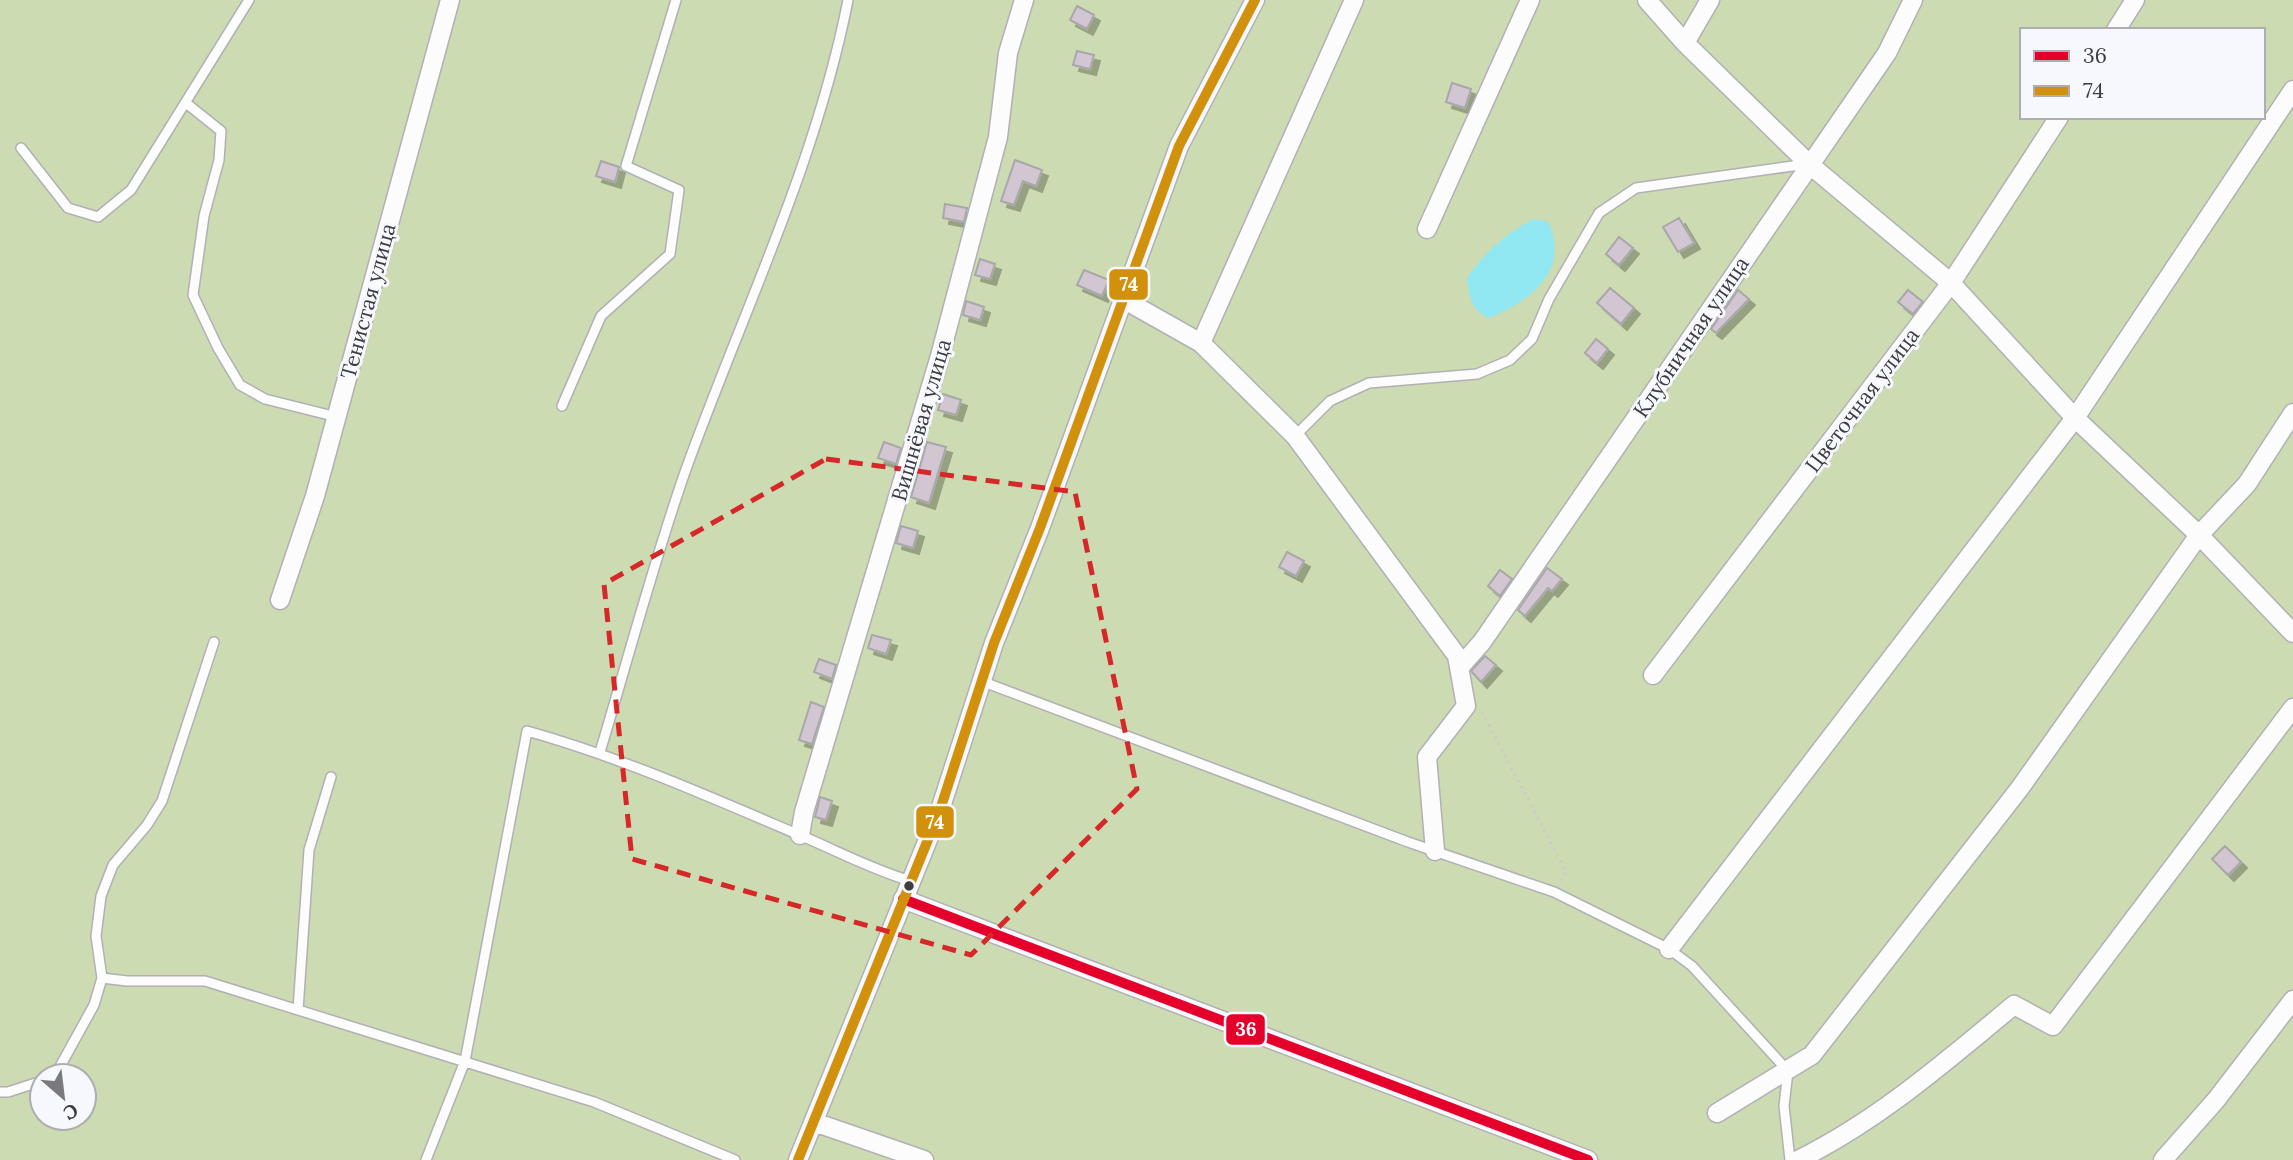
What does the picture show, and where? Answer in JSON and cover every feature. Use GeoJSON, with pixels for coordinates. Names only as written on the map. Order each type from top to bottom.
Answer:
{"type":"FeatureCollection","features":[{"type":"Feature","properties":{"kind":"street","name":"Тенистая улица"},"geometry":{"type":"LineString","coordinates":[[280,600],[315,496],[450,0]]}},
{"type":"Feature","properties":{"kind":"street","name":"Вишнёвая улица"},"geometry":{"type":"LineString","coordinates":[[800,835],[804,812],[940,356],[998,137],[1008,53],[1024,0]]}},
{"type":"Feature","properties":{"kind":"street"},"geometry":{"type":"LineString","coordinates":[[798,1160],[940,810],[981,681],[1179,146],[1255,0]]}},
{"type":"Feature","properties":{"kind":"street"},"geometry":{"type":"LineString","coordinates":[[1201,343],[1354,0]]}},
{"type":"Feature","properties":{"kind":"street"},"geometry":{"type":"LineString","coordinates":[[1427,229],[1530,0]]}},
{"type":"Feature","properties":{"kind":"street"},"geometry":{"type":"LineString","coordinates":[[1647,0],[1685,43],[1809,164],[1951,284],[2075,418],[2199,535],[2293,633]]}},
{"type":"Feature","properties":{"kind":"street"},"geometry":{"type":"LineString","coordinates":[[1685,43],[1710,0]]}},
{"type":"Feature","properties":{"kind":"street","name":"Клубничная улица"},"geometry":{"type":"LineString","coordinates":[[1459,668],[1482,642],[1887,53],[1913,0]]}},
{"type":"Feature","properties":{"kind":"street"},"geometry":{"type":"LineString","coordinates":[[2117,28],[2135,0]]}},
{"type":"Feature","properties":{"kind":"street"},"geometry":{"type":"LineString","coordinates":[[1669,949],[2075,418],[2293,90]]}},
{"type":"Feature","properties":{"kind":"street","name":"Цветочная улица"},"geometry":{"type":"LineString","coordinates":[[1653,675],[1951,284],[2058,119]]}},
{"type":"Feature","properties":{"kind":"street"},"geometry":{"type":"LineString","coordinates":[[1123,299],[1201,343],[1295,436],[1457,656],[1466,706],[1427,757],[1435,851]]}},
{"type":"Feature","properties":{"kind":"street"},"geometry":{"type":"LineString","coordinates":[[1717,1113],[1812,1055],[2020,788],[2199,535],[2247,484],[2293,413]]}},
{"type":"Feature","properties":{"kind":"street"},"geometry":{"type":"LineString","coordinates":[[1798,1160],[1835,1142],[1891,1106],[2014,1005],[2053,1026],[2293,708]]}},
{"type":"Feature","properties":{"kind":"street"},"geometry":{"type":"LineString","coordinates":[[903,899],[1588,1160]]}},
{"type":"Feature","properties":{"kind":"street"},"geometry":{"type":"LineString","coordinates":[[2163,1160],[2216,1100],[2293,1000]]}},
{"type":"Feature","properties":{"kind":"street"},"geometry":{"type":"LineString","coordinates":[[814,1122],[924,1160]]}},
{"type":"Feature","properties":{"kind":"lane"},"geometry":{"type":"LineString","coordinates":[[21,148],[68,208],[98,217],[131,190],[249,0]]}},
{"type":"Feature","properties":{"kind":"lane"},"geometry":{"type":"LineString","coordinates":[[562,406],[601,316],[670,254],[679,190],[626,166],[676,0]]}},
{"type":"Feature","properties":{"kind":"lane"},"geometry":{"type":"LineString","coordinates":[[600,752],[685,473],[762,278],[836,59],[848,0]]}},
{"type":"Feature","properties":{"kind":"lane"},"geometry":{"type":"LineString","coordinates":[[186,103],[221,131],[219,160],[204,216],[193,295],[218,348],[240,385],[265,398],[337,417]]}},
{"type":"Feature","properties":{"kind":"lane"},"geometry":{"type":"LineString","coordinates":[[1295,436],[1330,401],[1369,383],[1477,374],[1510,360],[1532,340],[1549,299],[1599,213],[1636,188],[1809,164]]}},
{"type":"Feature","properties":{"kind":"lane"},"geometry":{"type":"LineString","coordinates":[[63,1062],[94,1005],[102,978],[96,936],[102,896],[113,865],[147,825],[162,801],[214,642]]}},
{"type":"Feature","properties":{"kind":"lane"},"geometry":{"type":"LineString","coordinates":[[981,681],[1435,851],[1554,892],[1669,949],[1692,967],[1788,1071],[1784,1106],[1790,1160]]}},
{"type":"Feature","properties":{"kind":"lane"},"geometry":{"type":"LineString","coordinates":[[426,1160],[464,1061],[527,731],[600,752],[800,835],[868,868],[911,881]]}},
{"type":"Feature","properties":{"kind":"lane"},"geometry":{"type":"LineString","coordinates":[[298,1010],[309,850],[331,777]]}},
{"type":"Feature","properties":{"kind":"lane"},"geometry":{"type":"LineString","coordinates":[[102,978],[127,981],[205,981],[594,1102],[735,1160]]}},
{"type":"Feature","properties":{"kind":"lane"},"geometry":{"type":"LineString","coordinates":[[0,1091],[8,1093],[28,1086]]}},
{"type":"Feature","properties":{"kind":"path"},"geometry":{"type":"LineString","coordinates":[[1462,692],[1478,704],[1566,871],[1554,892]]}},
{"type":"Feature","properties":{"kind":"highlighted area"},"geometry":{"type":"Polygon","coordinates":[[[826,459],[1075,492],[1137,789],[971,955],[632,859],[604,584],[826,459]]]}},
{"type":"Feature","properties":{"kind":"green space"},"geometry":{"type":"Polygon","coordinates":[[[0,0],[2293,0],[2293,1160],[0,1160],[0,0]]]}},
{"type":"Feature","properties":{"kind":"water"},"geometry":{"type":"Polygon","coordinates":[[[1534,219],[1548,222],[1554,239],[1554,255],[1550,269],[1532,293],[1488,318],[1478,311],[1472,302],[1467,278],[1496,244],[1534,219]]]}},
{"type":"Feature","properties":{"kind":"building"},"geometry":{"type":"Polygon","coordinates":[[[1077,6],[1094,15],[1087,29],[1070,20],[1077,6]]]}},
{"type":"Feature","properties":{"kind":"building"},"geometry":{"type":"Polygon","coordinates":[[[1077,51],[1094,55],[1090,69],[1073,65],[1077,51]]]}},
{"type":"Feature","properties":{"kind":"building"},"geometry":{"type":"Polygon","coordinates":[[[1452,83],[1471,89],[1465,108],[1446,102],[1452,83]]]}},
{"type":"Feature","properties":{"kind":"building"},"geometry":{"type":"Polygon","coordinates":[[[1015,160],[1042,170],[1036,186],[1023,181],[1014,205],[1001,201],[1015,160]]]}},
{"type":"Feature","properties":{"kind":"building"},"geometry":{"type":"Polygon","coordinates":[[[601,161],[619,167],[615,182],[596,176],[601,161]]]}},
{"type":"Feature","properties":{"kind":"building"},"geometry":{"type":"Polygon","coordinates":[[[945,204],[967,208],[964,222],[943,218],[945,204]]]}},
{"type":"Feature","properties":{"kind":"building"},"geometry":{"type":"Polygon","coordinates":[[[1679,218],[1694,243],[1678,252],[1663,227],[1679,218]]]}},
{"type":"Feature","properties":{"kind":"building"},"geometry":{"type":"Polygon","coordinates":[[[1619,237],[1633,248],[1619,265],[1606,254],[1619,237]]]}},
{"type":"Feature","properties":{"kind":"building"},"geometry":{"type":"Polygon","coordinates":[[[980,259],[995,264],[990,279],[975,275],[980,259]]]}},
{"type":"Feature","properties":{"kind":"building"},"geometry":{"type":"Polygon","coordinates":[[[1084,270],[1109,280],[1102,296],[1077,285],[1084,270]]]}},
{"type":"Feature","properties":{"kind":"building"},"geometry":{"type":"Polygon","coordinates":[[[1610,288],[1634,308],[1621,324],[1597,303],[1610,288]]]}},
{"type":"Feature","properties":{"kind":"building"},"geometry":{"type":"Polygon","coordinates":[[[1738,290],[1749,299],[1716,333],[1711,329],[1738,290]]]}},
{"type":"Feature","properties":{"kind":"building"},"geometry":{"type":"Polygon","coordinates":[[[1908,290],[1923,302],[1913,314],[1898,302],[1908,290]]]}},
{"type":"Feature","properties":{"kind":"building"},"geometry":{"type":"Polygon","coordinates":[[[966,301],[984,307],[980,320],[963,315],[966,301]]]}},
{"type":"Feature","properties":{"kind":"building"},"geometry":{"type":"Polygon","coordinates":[[[1596,339],[1608,349],[1597,363],[1585,353],[1596,339]]]}},
{"type":"Feature","properties":{"kind":"building"},"geometry":{"type":"Polygon","coordinates":[[[943,394],[961,400],[956,415],[938,410],[943,394]]]}},
{"type":"Feature","properties":{"kind":"building"},"geometry":{"type":"Polygon","coordinates":[[[884,442],[901,448],[896,464],[878,458],[884,442]]]}},
{"type":"Feature","properties":{"kind":"building"},"geometry":{"type":"Polygon","coordinates":[[[927,442],[946,447],[929,503],[911,497],[927,442]]]}},
{"type":"Feature","properties":{"kind":"building"},"geometry":{"type":"Polygon","coordinates":[[[901,526],[918,531],[913,548],[896,543],[901,526]]]}},
{"type":"Feature","properties":{"kind":"building"},"geometry":{"type":"Polygon","coordinates":[[[1287,552],[1304,561],[1296,576],[1279,567],[1287,552]]]}},
{"type":"Feature","properties":{"kind":"building"},"geometry":{"type":"Polygon","coordinates":[[[1547,568],[1562,579],[1552,591],[1548,588],[1525,616],[1518,610],[1547,568]]]}},
{"type":"Feature","properties":{"kind":"building"},"geometry":{"type":"Polygon","coordinates":[[[1500,570],[1512,579],[1500,596],[1488,586],[1500,570]]]}},
{"type":"Feature","properties":{"kind":"building"},"geometry":{"type":"Polygon","coordinates":[[[872,635],[891,640],[886,654],[868,648],[872,635]]]}},
{"type":"Feature","properties":{"kind":"building"},"geometry":{"type":"Polygon","coordinates":[[[1485,656],[1496,665],[1481,682],[1471,671],[1485,656]]]}},
{"type":"Feature","properties":{"kind":"building"},"geometry":{"type":"Polygon","coordinates":[[[819,659],[836,665],[832,679],[814,672],[819,659]]]}},
{"type":"Feature","properties":{"kind":"building"},"geometry":{"type":"Polygon","coordinates":[[[811,702],[824,707],[812,744],[799,740],[811,702]]]}},
{"type":"Feature","properties":{"kind":"building"},"geometry":{"type":"Polygon","coordinates":[[[820,797],[832,801],[826,820],[815,817],[820,797]]]}},
{"type":"Feature","properties":{"kind":"building"},"geometry":{"type":"Polygon","coordinates":[[[2225,846],[2241,862],[2228,875],[2212,859],[2225,846]]]}},
{"type":"Feature","properties":{"kind":"transit line","name":"74"},"geometry":{"type":"LineString","coordinates":[[798,1160],[940,810],[994,643],[1040,528],[1179,146],[1255,0]]}},
{"type":"Feature","properties":{"kind":"transit line","name":"36"},"geometry":{"type":"LineString","coordinates":[[903,899],[1588,1160]]}}]}
